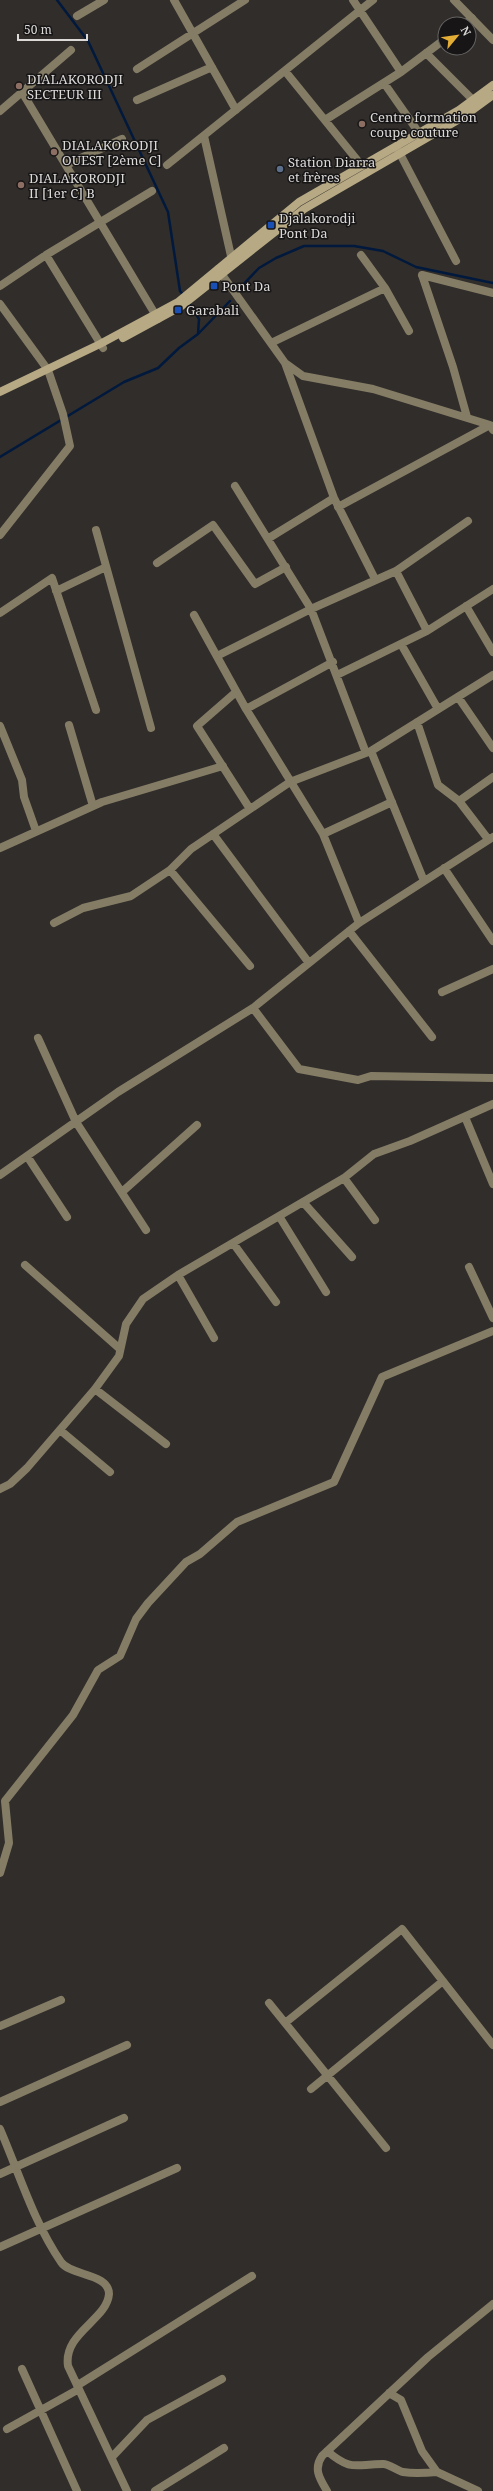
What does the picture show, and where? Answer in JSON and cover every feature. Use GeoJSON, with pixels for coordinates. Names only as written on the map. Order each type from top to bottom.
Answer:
{"type":"FeatureCollection","features":[{"type":"Feature","properties":{"kind":"main road"},"geometry":{"type":"LineString","coordinates":[[0,397],[102,346],[179,304],[233,260],[299,202],[362,166],[398,150],[463,117],[493,85]]}},
{"type":"Feature","properties":{"kind":"main road"},"geometry":{"type":"LineString","coordinates":[[233,260],[304,209],[398,150],[419,133],[476,102],[493,95]]}},
{"type":"Feature","properties":{"kind":"main road"},"geometry":{"type":"LineString","coordinates":[[0,392],[48,372]]}},
{"type":"Feature","properties":{"kind":"street"},"geometry":{"type":"LineString","coordinates":[[77,16],[104,0]]}},
{"type":"Feature","properties":{"kind":"street"},"geometry":{"type":"LineString","coordinates":[[174,0],[236,110]]}},
{"type":"Feature","properties":{"kind":"street"},"geometry":{"type":"LineString","coordinates":[[137,69],[245,0]]}},
{"type":"Feature","properties":{"kind":"street"},"geometry":{"type":"LineString","coordinates":[[353,0],[401,72]]}},
{"type":"Feature","properties":{"kind":"street"},"geometry":{"type":"LineString","coordinates":[[167,165],[373,0]]}},
{"type":"Feature","properties":{"kind":"street"},"geometry":{"type":"LineString","coordinates":[[454,0],[470,16]]}},
{"type":"Feature","properties":{"kind":"street"},"geometry":{"type":"LineString","coordinates":[[477,23],[493,40]]}},
{"type":"Feature","properties":{"kind":"street"},"geometry":{"type":"LineString","coordinates":[[325,120],[401,72],[437,45]]}},
{"type":"Feature","properties":{"kind":"street"},"geometry":{"type":"LineString","coordinates":[[0,111],[72,50]]}},
{"type":"Feature","properties":{"kind":"street"},"geometry":{"type":"LineString","coordinates":[[426,54],[476,102]]}},
{"type":"Feature","properties":{"kind":"street"},"geometry":{"type":"LineString","coordinates":[[137,100],[212,68]]}},
{"type":"Feature","properties":{"kind":"street"},"geometry":{"type":"LineString","coordinates":[[285,71],[362,166]]}},
{"type":"Feature","properties":{"kind":"street"},"geometry":{"type":"LineString","coordinates":[[384,82],[419,133]]}},
{"type":"Feature","properties":{"kind":"street"},"geometry":{"type":"LineString","coordinates":[[22,92],[156,317]]}},
{"type":"Feature","properties":{"kind":"street"},"geometry":{"type":"LineString","coordinates":[[204,136],[233,260]]}},
{"type":"Feature","properties":{"kind":"street"},"geometry":{"type":"LineString","coordinates":[[66,165],[122,139]]}},
{"type":"Feature","properties":{"kind":"street"},"geometry":{"type":"LineString","coordinates":[[398,150],[456,261]]}},
{"type":"Feature","properties":{"kind":"street"},"geometry":{"type":"LineString","coordinates":[[0,286],[46,255],[152,191]]}},
{"type":"Feature","properties":{"kind":"street"},"geometry":{"type":"LineString","coordinates":[[46,255],[102,346]]}},
{"type":"Feature","properties":{"kind":"street"},"geometry":{"type":"LineString","coordinates":[[361,255],[385,288],[409,331]]}},
{"type":"Feature","properties":{"kind":"street"},"geometry":{"type":"LineString","coordinates":[[220,271],[285,363],[334,498],[376,579]]}},
{"type":"Feature","properties":{"kind":"street"},"geometry":{"type":"LineString","coordinates":[[467,418],[453,367],[422,275],[493,293]]}},
{"type":"Feature","properties":{"kind":"street"},"geometry":{"type":"LineString","coordinates":[[271,343],[385,288]]}},
{"type":"Feature","properties":{"kind":"street"},"geometry":{"type":"LineString","coordinates":[[0,304],[48,372],[62,414],[70,446],[0,535]]}},
{"type":"Feature","properties":{"kind":"street"},"geometry":{"type":"LineString","coordinates":[[285,363],[303,376],[373,389],[492,427]]}},
{"type":"Feature","properties":{"kind":"street"},"geometry":{"type":"LineString","coordinates":[[338,507],[492,427]]}},
{"type":"Feature","properties":{"kind":"street"},"geometry":{"type":"LineString","coordinates":[[235,486],[269,538],[310,609],[424,881]]}},
{"type":"Feature","properties":{"kind":"street"},"geometry":{"type":"LineString","coordinates":[[269,538],[334,498]]}},
{"type":"Feature","properties":{"kind":"street"},"geometry":{"type":"LineString","coordinates":[[216,656],[310,609],[396,571],[468,521]]}},
{"type":"Feature","properties":{"kind":"street"},"geometry":{"type":"LineString","coordinates":[[157,563],[213,525],[255,584],[286,567]]}},
{"type":"Feature","properties":{"kind":"street"},"geometry":{"type":"LineString","coordinates":[[96,530],[151,728]]}},
{"type":"Feature","properties":{"kind":"street"},"geometry":{"type":"LineString","coordinates":[[56,591],[106,567]]}},
{"type":"Feature","properties":{"kind":"street"},"geometry":{"type":"LineString","coordinates":[[396,571],[427,631]]}},
{"type":"Feature","properties":{"kind":"street"},"geometry":{"type":"LineString","coordinates":[[0,613],[52,578],[96,710]]}},
{"type":"Feature","properties":{"kind":"street"},"geometry":{"type":"LineString","coordinates":[[337,675],[427,631],[493,589]]}},
{"type":"Feature","properties":{"kind":"street"},"geometry":{"type":"LineString","coordinates":[[466,606],[493,652]]}},
{"type":"Feature","properties":{"kind":"street"},"geometry":{"type":"LineString","coordinates":[[194,615],[246,709],[323,834],[359,923]]}},
{"type":"Feature","properties":{"kind":"street"},"geometry":{"type":"LineString","coordinates":[[401,644],[438,709]]}},
{"type":"Feature","properties":{"kind":"street"},"geometry":{"type":"LineString","coordinates":[[246,709],[332,662]]}},
{"type":"Feature","properties":{"kind":"street"},"geometry":{"type":"LineString","coordinates":[[54,923],[83,908],[131,896],[170,870],[191,849],[290,782],[369,752],[493,675]]}},
{"type":"Feature","properties":{"kind":"street"},"geometry":{"type":"LineString","coordinates":[[236,692],[197,726],[250,809]]}},
{"type":"Feature","properties":{"kind":"street"},"geometry":{"type":"LineString","coordinates":[[458,697],[493,748]]}},
{"type":"Feature","properties":{"kind":"street"},"geometry":{"type":"LineString","coordinates":[[0,1175],[76,1122],[252,1008],[359,923],[490,838],[459,801],[438,785],[417,722]]}},
{"type":"Feature","properties":{"kind":"street"},"geometry":{"type":"LineString","coordinates":[[68,725],[94,806]]}},
{"type":"Feature","properties":{"kind":"street"},"geometry":{"type":"LineString","coordinates":[[0,726],[22,780],[24,797],[36,831]]}},
{"type":"Feature","properties":{"kind":"street"},"geometry":{"type":"LineString","coordinates":[[0,848],[94,806],[223,766]]}},
{"type":"Feature","properties":{"kind":"street"},"geometry":{"type":"LineString","coordinates":[[459,801],[493,777]]}},
{"type":"Feature","properties":{"kind":"street"},"geometry":{"type":"LineString","coordinates":[[323,834],[392,802]]}},
{"type":"Feature","properties":{"kind":"street"},"geometry":{"type":"LineString","coordinates":[[213,834],[308,963]]}},
{"type":"Feature","properties":{"kind":"street"},"geometry":{"type":"LineString","coordinates":[[444,868],[493,941]]}},
{"type":"Feature","properties":{"kind":"street"},"geometry":{"type":"LineString","coordinates":[[170,870],[250,966]]}},
{"type":"Feature","properties":{"kind":"street"},"geometry":{"type":"LineString","coordinates":[[349,931],[432,1037]]}},
{"type":"Feature","properties":{"kind":"street"},"geometry":{"type":"LineString","coordinates":[[442,992],[493,969]]}},
{"type":"Feature","properties":{"kind":"street"},"geometry":{"type":"LineString","coordinates":[[252,1008],[299,1069],[358,1080],[371,1076],[493,1078]]}},
{"type":"Feature","properties":{"kind":"street"},"geometry":{"type":"LineString","coordinates":[[38,1038],[76,1122],[146,1230]]}},
{"type":"Feature","properties":{"kind":"street"},"geometry":{"type":"LineString","coordinates":[[0,1488],[10,1484],[27,1468],[95,1389],[118,1356],[126,1324],[143,1300],[178,1275],[344,1178],[374,1154],[410,1141],[493,1104]]}},
{"type":"Feature","properties":{"kind":"street"},"geometry":{"type":"LineString","coordinates":[[464,1117],[493,1184]]}},
{"type":"Feature","properties":{"kind":"street"},"geometry":{"type":"LineString","coordinates":[[122,1192],[197,1125]]}},
{"type":"Feature","properties":{"kind":"street"},"geometry":{"type":"LineString","coordinates":[[27,1156],[67,1217]]}},
{"type":"Feature","properties":{"kind":"street"},"geometry":{"type":"LineString","coordinates":[[344,1178],[375,1220]]}},
{"type":"Feature","properties":{"kind":"street"},"geometry":{"type":"LineString","coordinates":[[303,1202],[352,1257]]}},
{"type":"Feature","properties":{"kind":"street"},"geometry":{"type":"LineString","coordinates":[[279,1216],[326,1292]]}},
{"type":"Feature","properties":{"kind":"street"},"geometry":{"type":"LineString","coordinates":[[233,1243],[276,1302]]}},
{"type":"Feature","properties":{"kind":"street"},"geometry":{"type":"LineString","coordinates":[[25,1265],[120,1349]]}},
{"type":"Feature","properties":{"kind":"street"},"geometry":{"type":"LineString","coordinates":[[469,1267],[493,1318]]}},
{"type":"Feature","properties":{"kind":"street"},"geometry":{"type":"LineString","coordinates":[[178,1275],[214,1338]]}},
{"type":"Feature","properties":{"kind":"street"},"geometry":{"type":"LineString","coordinates":[[0,1873],[10,1843],[6,1801],[73,1715],[98,1670],[120,1656],[136,1619],[148,1603],[186,1562],[200,1554],[237,1522],[334,1482],[382,1377],[493,1331]]}},
{"type":"Feature","properties":{"kind":"street"},"geometry":{"type":"LineString","coordinates":[[95,1389],[166,1444]]}},
{"type":"Feature","properties":{"kind":"street"},"geometry":{"type":"LineString","coordinates":[[60,1430],[110,1472]]}},
{"type":"Feature","properties":{"kind":"street"},"geometry":{"type":"LineString","coordinates":[[285,2023],[402,1928],[493,2045]]}},
{"type":"Feature","properties":{"kind":"street"},"geometry":{"type":"LineString","coordinates":[[311,2089],[444,1981]]}},
{"type":"Feature","properties":{"kind":"street"},"geometry":{"type":"LineString","coordinates":[[0,2026],[61,2000]]}},
{"type":"Feature","properties":{"kind":"street"},"geometry":{"type":"LineString","coordinates":[[269,2003],[386,2148]]}},
{"type":"Feature","properties":{"kind":"street"},"geometry":{"type":"LineString","coordinates":[[0,2102],[127,2045]]}},
{"type":"Feature","properties":{"kind":"street"},"geometry":{"type":"LineString","coordinates":[[0,2174],[124,2118]]}},
{"type":"Feature","properties":{"kind":"street"},"geometry":{"type":"LineString","coordinates":[[0,2130],[50,2246],[63,2265],[102,2281],[107,2287],[109,2295],[104,2306],[75,2341],[67,2356],[68,2366],[127,2491]]}},
{"type":"Feature","properties":{"kind":"street"},"geometry":{"type":"LineString","coordinates":[[0,2247],[177,2168]]}},
{"type":"Feature","properties":{"kind":"street"},"geometry":{"type":"LineString","coordinates":[[7,2429],[78,2387],[252,2276]]}},
{"type":"Feature","properties":{"kind":"street"},"geometry":{"type":"LineString","coordinates":[[327,2491],[320,2479],[317,2463],[327,2451],[389,2393],[493,2304]]}},
{"type":"Feature","properties":{"kind":"street"},"geometry":{"type":"LineString","coordinates":[[22,2369],[77,2491]]}},
{"type":"Feature","properties":{"kind":"street"},"geometry":{"type":"LineString","coordinates":[[112,2457],[146,2420],[222,2379]]}},
{"type":"Feature","properties":{"kind":"street"},"geometry":{"type":"LineString","coordinates":[[389,2393],[401,2400],[422,2451],[437,2472]]}},
{"type":"Feature","properties":{"kind":"street"},"geometry":{"type":"LineString","coordinates":[[155,2491],[224,2448]]}},
{"type":"Feature","properties":{"kind":"street"},"geometry":{"type":"LineString","coordinates":[[327,2451],[342,2464],[362,2467],[385,2464],[402,2472],[437,2472],[478,2491]]}},
{"type":"Feature","properties":{"kind":"waterway"},"geometry":{"type":"LineString","coordinates":[[57,0],[88,41],[168,212],[180,291],[184,296]]}},
{"type":"Feature","properties":{"kind":"waterway"},"geometry":{"type":"LineString","coordinates":[[238,290],[259,268],[276,258],[304,246],[354,246],[383,251],[416,267],[493,283]]}},
{"type":"Feature","properties":{"kind":"waterway"},"geometry":{"type":"LineString","coordinates":[[0,457],[124,382],[158,368],[179,348],[198,334],[230,301]]}},
{"type":"Feature","properties":{"kind":"waterway"},"geometry":{"type":"LineString","coordinates":[[188,302],[199,319],[198,334]]}},
{"type":"Feature","properties":{"kind":"place","name":"DIALAKORODJI SECTEUR III"},"geometry":{"type":"Point","coordinates":[19,86]}},
{"type":"Feature","properties":{"kind":"place","name":"Centre formation coupe couture"},"geometry":{"type":"Point","coordinates":[362,124]}},
{"type":"Feature","properties":{"kind":"place","name":"DIALAKORODJI OUEST [2ème C]"},"geometry":{"type":"Point","coordinates":[54,152]}},
{"type":"Feature","properties":{"kind":"place","name":"Station Diarra et frères"},"geometry":{"type":"Point","coordinates":[280,169]}},
{"type":"Feature","properties":{"kind":"place","name":"DIALAKORODJI II [1er C] B"},"geometry":{"type":"Point","coordinates":[21,185]}},
{"type":"Feature","properties":{"kind":"place","name":"Djalakorodji Pont Da"},"geometry":{"type":"Point","coordinates":[271,225]}},
{"type":"Feature","properties":{"kind":"place","name":"Pont Da"},"geometry":{"type":"Point","coordinates":[214,286]}},
{"type":"Feature","properties":{"kind":"place","name":"Garabali"},"geometry":{"type":"Point","coordinates":[178,310]}}]}
